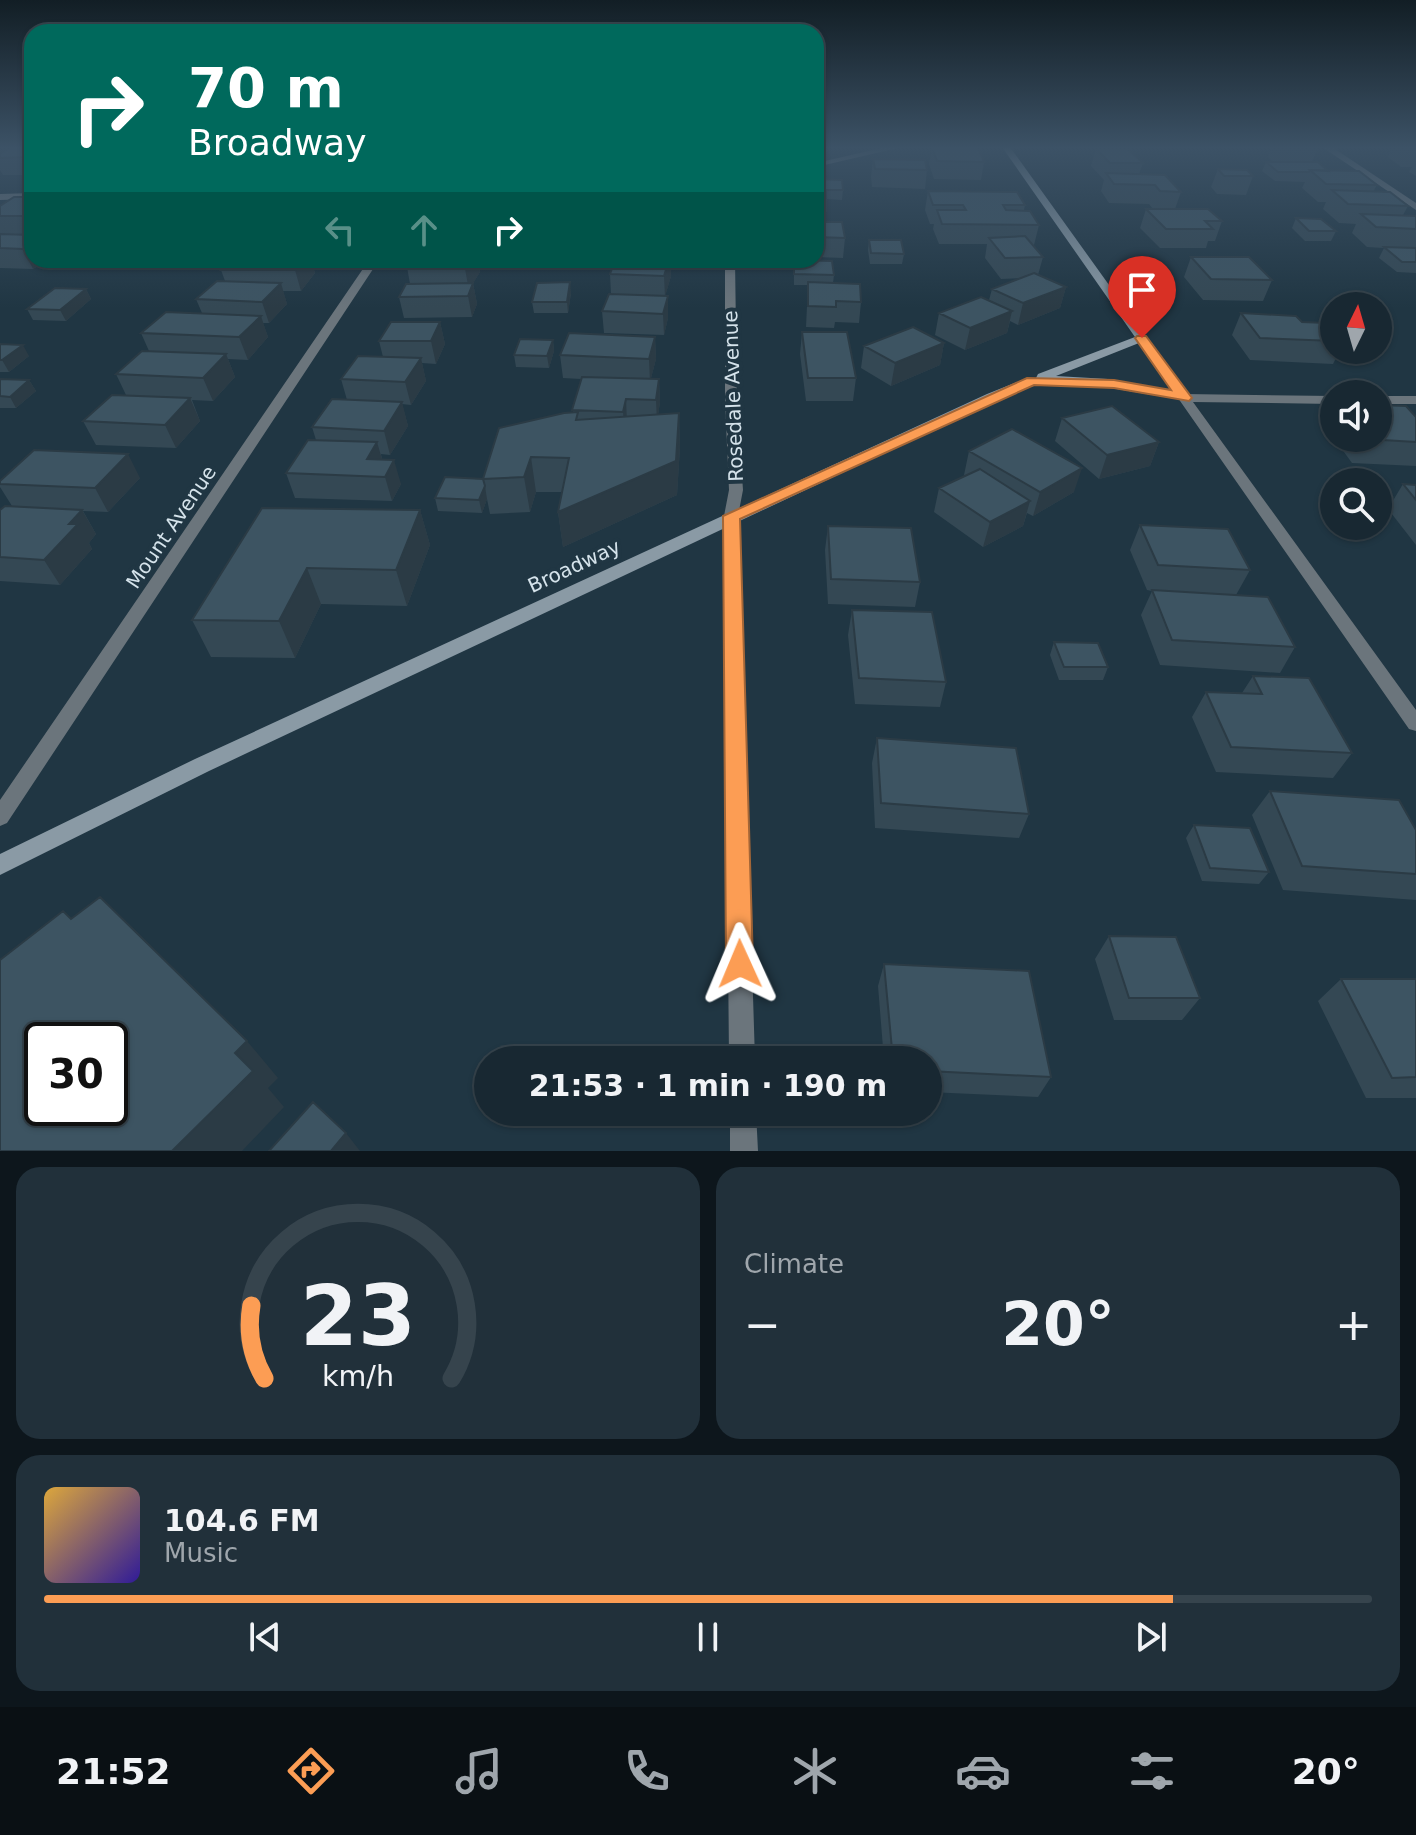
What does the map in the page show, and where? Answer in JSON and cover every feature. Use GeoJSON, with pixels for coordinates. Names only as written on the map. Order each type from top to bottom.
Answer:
{"type":"FeatureCollection","features":[{"type":"Feature","properties":{"kind":"street"},"geometry":{"type":"LineString","coordinates":[[1044,201],[1416,724]]}},
{"type":"Feature","properties":{"kind":"street","name":"Mount Avenue"},"geometry":{"type":"LineString","coordinates":[[0,817],[369,268]]}},
{"type":"Feature","properties":{"kind":"street","name":"Rosedale Avenue"},"geometry":{"type":"LineString","coordinates":[[730,268],[731,401],[736,490],[731,516],[742,1046]]}},
{"type":"Feature","properties":{"kind":"street"},"geometry":{"type":"LineString","coordinates":[[1032,381],[1142,338]]}},
{"type":"Feature","properties":{"kind":"street","name":"Broadway"},"geometry":{"type":"LineString","coordinates":[[0,865],[216,758],[731,516],[1032,381],[1114,384],[1184,398]]}},
{"type":"Feature","properties":{"kind":"street"},"geometry":{"type":"LineString","coordinates":[[1184,398],[1320,400]]}},
{"type":"Feature","properties":{"kind":"street"},"geometry":{"type":"LineString","coordinates":[[1392,400],[1416,400]]}},
{"type":"Feature","properties":{"kind":"street"},"geometry":{"type":"LineString","coordinates":[[743,1126],[744,1151]]}},
{"type":"Feature","properties":{"kind":"building"},"geometry":{"type":"Polygon","coordinates":[[[8,201],[24,201],[24,216],[0,216],[0,206],[8,201]]]}},
{"type":"Feature","properties":{"kind":"building"},"geometry":{"type":"Polygon","coordinates":[[[931,201],[1022,201],[1025,205],[1003,205],[1006,210],[1030,211],[1039,225],[942,224],[937,210],[966,210],[963,205],[933,205],[931,201]]]}},
{"type":"Feature","properties":{"kind":"building"},"geometry":{"type":"Polygon","coordinates":[[[1344,201],[1401,201],[1408,206],[1348,204],[1344,201]]]}},
{"type":"Feature","properties":{"kind":"building"},"geometry":{"type":"Polygon","coordinates":[[[1146,209],[1208,209],[1222,221],[1205,221],[1213,229],[1166,229],[1146,209]]]}},
{"type":"Feature","properties":{"kind":"building"},"geometry":{"type":"Polygon","coordinates":[[[1361,214],[1416,216],[1416,229],[1376,227],[1361,214]]]}},
{"type":"Feature","properties":{"kind":"building"},"geometry":{"type":"Polygon","coordinates":[[[1296,218],[1321,219],[1336,231],[1309,231],[1296,218]]]}},
{"type":"Feature","properties":{"kind":"building"},"geometry":{"type":"Polygon","coordinates":[[[824,222],[842,222],[845,238],[824,237],[824,222]]]}},
{"type":"Feature","properties":{"kind":"building"},"geometry":{"type":"Polygon","coordinates":[[[0,234],[24,235],[23,249],[0,248],[0,234]]]}},
{"type":"Feature","properties":{"kind":"building"},"geometry":{"type":"Polygon","coordinates":[[[1025,236],[1043,257],[1005,258],[989,238],[1025,236]]]}},
{"type":"Feature","properties":{"kind":"building"},"geometry":{"type":"Polygon","coordinates":[[[869,240],[901,240],[904,254],[871,253],[869,240]]]}},
{"type":"Feature","properties":{"kind":"building"},"geometry":{"type":"Polygon","coordinates":[[[1384,247],[1416,248],[1416,262],[1402,262],[1384,247]]]}},
{"type":"Feature","properties":{"kind":"building"},"geometry":{"type":"Polygon","coordinates":[[[1191,257],[1249,257],[1272,280],[1211,279],[1191,257]]]}},
{"type":"Feature","properties":{"kind":"building"},"geometry":{"type":"Polygon","coordinates":[[[824,261],[832,261],[834,275],[794,274],[794,268],[824,268],[824,261]]]}},
{"type":"Feature","properties":{"kind":"building"},"geometry":{"type":"Polygon","coordinates":[[[223,268],[297,268],[295,270],[221,270],[223,268]]]}},
{"type":"Feature","properties":{"kind":"building"},"geometry":{"type":"Polygon","coordinates":[[[612,268],[666,268],[664,276],[610,274],[612,268]]]}},
{"type":"Feature","properties":{"kind":"building"},"geometry":{"type":"Polygon","coordinates":[[[1034,273],[1066,287],[1023,303],[992,289],[1034,273]]]}},
{"type":"Feature","properties":{"kind":"building"},"geometry":{"type":"Polygon","coordinates":[[[217,281],[281,283],[262,302],[196,299],[217,281]]]}},
{"type":"Feature","properties":{"kind":"building"},"geometry":{"type":"Polygon","coordinates":[[[570,282],[567,302],[532,302],[537,283],[570,282]]]}},
{"type":"Feature","properties":{"kind":"building"},"geometry":{"type":"Polygon","coordinates":[[[808,282],[860,284],[861,302],[836,301],[836,307],[808,306],[808,282]]]}},
{"type":"Feature","properties":{"kind":"building"},"geometry":{"type":"Polygon","coordinates":[[[473,283],[468,296],[399,297],[406,284],[473,283]]]}},
{"type":"Feature","properties":{"kind":"building"},"geometry":{"type":"Polygon","coordinates":[[[55,288],[86,289],[60,310],[27,309],[55,288]]]}},
{"type":"Feature","properties":{"kind":"building"},"geometry":{"type":"Polygon","coordinates":[[[609,294],[668,296],[663,314],[602,311],[609,294]]]}},
{"type":"Feature","properties":{"kind":"building"},"geometry":{"type":"Polygon","coordinates":[[[981,297],[1012,311],[970,328],[939,313],[981,297]]]}},
{"type":"Feature","properties":{"kind":"building"},"geometry":{"type":"Polygon","coordinates":[[[166,312],[261,316],[239,337],[141,333],[166,312]]]}},
{"type":"Feature","properties":{"kind":"building"},"geometry":{"type":"Polygon","coordinates":[[[1241,313],[1296,316],[1302,322],[1320,323],[1320,340],[1260,338],[1241,313]]]}},
{"type":"Feature","properties":{"kind":"building"},"geometry":{"type":"Polygon","coordinates":[[[391,322],[440,322],[431,341],[379,341],[391,322]]]}},
{"type":"Feature","properties":{"kind":"building"},"geometry":{"type":"Polygon","coordinates":[[[913,327],[944,343],[895,363],[864,346],[913,327]]]}},
{"type":"Feature","properties":{"kind":"building"},"geometry":{"type":"Polygon","coordinates":[[[802,332],[847,332],[856,378],[808,378],[802,332]]]}},
{"type":"Feature","properties":{"kind":"building"},"geometry":{"type":"Polygon","coordinates":[[[569,333],[655,337],[649,359],[560,355],[569,333]]]}},
{"type":"Feature","properties":{"kind":"building"},"geometry":{"type":"Polygon","coordinates":[[[520,339],[553,340],[547,356],[514,355],[520,339]]]}},
{"type":"Feature","properties":{"kind":"building"},"geometry":{"type":"Polygon","coordinates":[[[0,344],[23,345],[0,360],[0,344]]]}},
{"type":"Feature","properties":{"kind":"building"},"geometry":{"type":"Polygon","coordinates":[[[142,351],[226,354],[203,378],[116,374],[142,351]]]}},
{"type":"Feature","properties":{"kind":"building"},"geometry":{"type":"Polygon","coordinates":[[[358,356],[421,358],[405,382],[341,379],[358,356]]]}},
{"type":"Feature","properties":{"kind":"building"},"geometry":{"type":"Polygon","coordinates":[[[582,377],[659,379],[656,400],[626,399],[623,412],[572,410],[582,377]]]}},
{"type":"Feature","properties":{"kind":"building"},"geometry":{"type":"Polygon","coordinates":[[[0,379],[29,380],[10,397],[0,396],[0,379]]]}},
{"type":"Feature","properties":{"kind":"building"},"geometry":{"type":"Polygon","coordinates":[[[112,395],[190,398],[165,425],[83,421],[112,395]]]}},
{"type":"Feature","properties":{"kind":"building"},"geometry":{"type":"Polygon","coordinates":[[[332,399],[402,402],[384,431],[312,427],[332,399]]]}},
{"type":"Feature","properties":{"kind":"building"},"geometry":{"type":"Polygon","coordinates":[[[1112,406],[1159,442],[1107,455],[1062,418],[1112,406]]]}},
{"type":"Feature","properties":{"kind":"building"},"geometry":{"type":"Polygon","coordinates":[[[1392,406],[1406,406],[1416,417],[1416,442],[1392,441],[1392,406]]]}},
{"type":"Feature","properties":{"kind":"building"},"geometry":{"type":"Polygon","coordinates":[[[578,412],[576,420],[679,413],[676,461],[558,512],[569,458],[531,457],[524,477],[483,479],[499,428],[578,412]]]}},
{"type":"Feature","properties":{"kind":"building"},"geometry":{"type":"Polygon","coordinates":[[[1012,429],[1082,468],[1040,492],[969,451],[1012,429]]]}},
{"type":"Feature","properties":{"kind":"building"},"geometry":{"type":"Polygon","coordinates":[[[308,440],[377,442],[367,459],[394,460],[385,477],[286,473],[308,440]]]}},
{"type":"Feature","properties":{"kind":"building"},"geometry":{"type":"Polygon","coordinates":[[[34,450],[128,454],[95,488],[0,484],[34,450]]]}},
{"type":"Feature","properties":{"kind":"building"},"geometry":{"type":"Polygon","coordinates":[[[980,469],[1030,501],[990,522],[939,488],[980,469]]]}},
{"type":"Feature","properties":{"kind":"building"},"geometry":{"type":"Polygon","coordinates":[[[445,477],[485,479],[479,500],[435,498],[445,477]]]}},
{"type":"Feature","properties":{"kind":"building"},"geometry":{"type":"Polygon","coordinates":[[[1403,484],[1416,485],[1416,500],[1403,484]]]}},
{"type":"Feature","properties":{"kind":"building"},"geometry":{"type":"Polygon","coordinates":[[[5,506],[82,510],[69,524],[78,524],[44,560],[0,557],[0,510],[5,506]]]}},
{"type":"Feature","properties":{"kind":"building"},"geometry":{"type":"Polygon","coordinates":[[[262,508],[420,510],[396,570],[307,568],[279,621],[192,620],[262,508]]]}},
{"type":"Feature","properties":{"kind":"building"},"geometry":{"type":"Polygon","coordinates":[[[1140,525],[1228,529],[1250,570],[1158,565],[1140,525]]]}},
{"type":"Feature","properties":{"kind":"building"},"geometry":{"type":"Polygon","coordinates":[[[828,526],[911,528],[920,582],[831,579],[828,526]]]}},
{"type":"Feature","properties":{"kind":"building"},"geometry":{"type":"Polygon","coordinates":[[[1152,590],[1268,597],[1295,647],[1172,640],[1152,590]]]}},
{"type":"Feature","properties":{"kind":"building"},"geometry":{"type":"Polygon","coordinates":[[[852,610],[932,612],[946,682],[859,678],[852,610]]]}},
{"type":"Feature","properties":{"kind":"building"},"geometry":{"type":"Polygon","coordinates":[[[1054,642],[1098,643],[1108,667],[1064,667],[1054,642]]]}},
{"type":"Feature","properties":{"kind":"building"},"geometry":{"type":"Polygon","coordinates":[[[1253,676],[1309,678],[1352,753],[1231,747],[1206,692],[1262,694],[1253,676]]]}},
{"type":"Feature","properties":{"kind":"building"},"geometry":{"type":"Polygon","coordinates":[[[877,738],[1016,748],[1029,814],[881,803],[877,738]]]}},
{"type":"Feature","properties":{"kind":"building"},"geometry":{"type":"Polygon","coordinates":[[[1270,791],[1399,800],[1416,830],[1416,874],[1302,866],[1270,791]]]}},
{"type":"Feature","properties":{"kind":"building"},"geometry":{"type":"Polygon","coordinates":[[[1194,825],[1250,828],[1269,872],[1210,868],[1194,825]]]}},
{"type":"Feature","properties":{"kind":"building"},"geometry":{"type":"Polygon","coordinates":[[[100,897],[247,1041],[235,1053],[253,1071],[172,1151],[0,1151],[0,960],[63,911],[71,919],[100,897]]]}},
{"type":"Feature","properties":{"kind":"building"},"geometry":{"type":"Polygon","coordinates":[[[1109,936],[1176,937],[1200,998],[1129,998],[1109,936]]]}},
{"type":"Feature","properties":{"kind":"building"},"geometry":{"type":"Polygon","coordinates":[[[884,964],[1029,971],[1051,1077],[942,1072],[942,1046],[892,1046],[884,964]]]}},
{"type":"Feature","properties":{"kind":"building"},"geometry":{"type":"Polygon","coordinates":[[[1341,979],[1416,979],[1416,1077],[1392,1078],[1341,979]]]}},
{"type":"Feature","properties":{"kind":"building"},"geometry":{"type":"Polygon","coordinates":[[[313,1102],[346,1133],[331,1151],[269,1151],[313,1102]]]}},
{"type":"Feature","properties":{"kind":"route"},"geometry":{"type":"LineString","coordinates":[[740,964],[731,516],[1032,381],[1114,384],[1184,398],[1142,338]]}}]}
